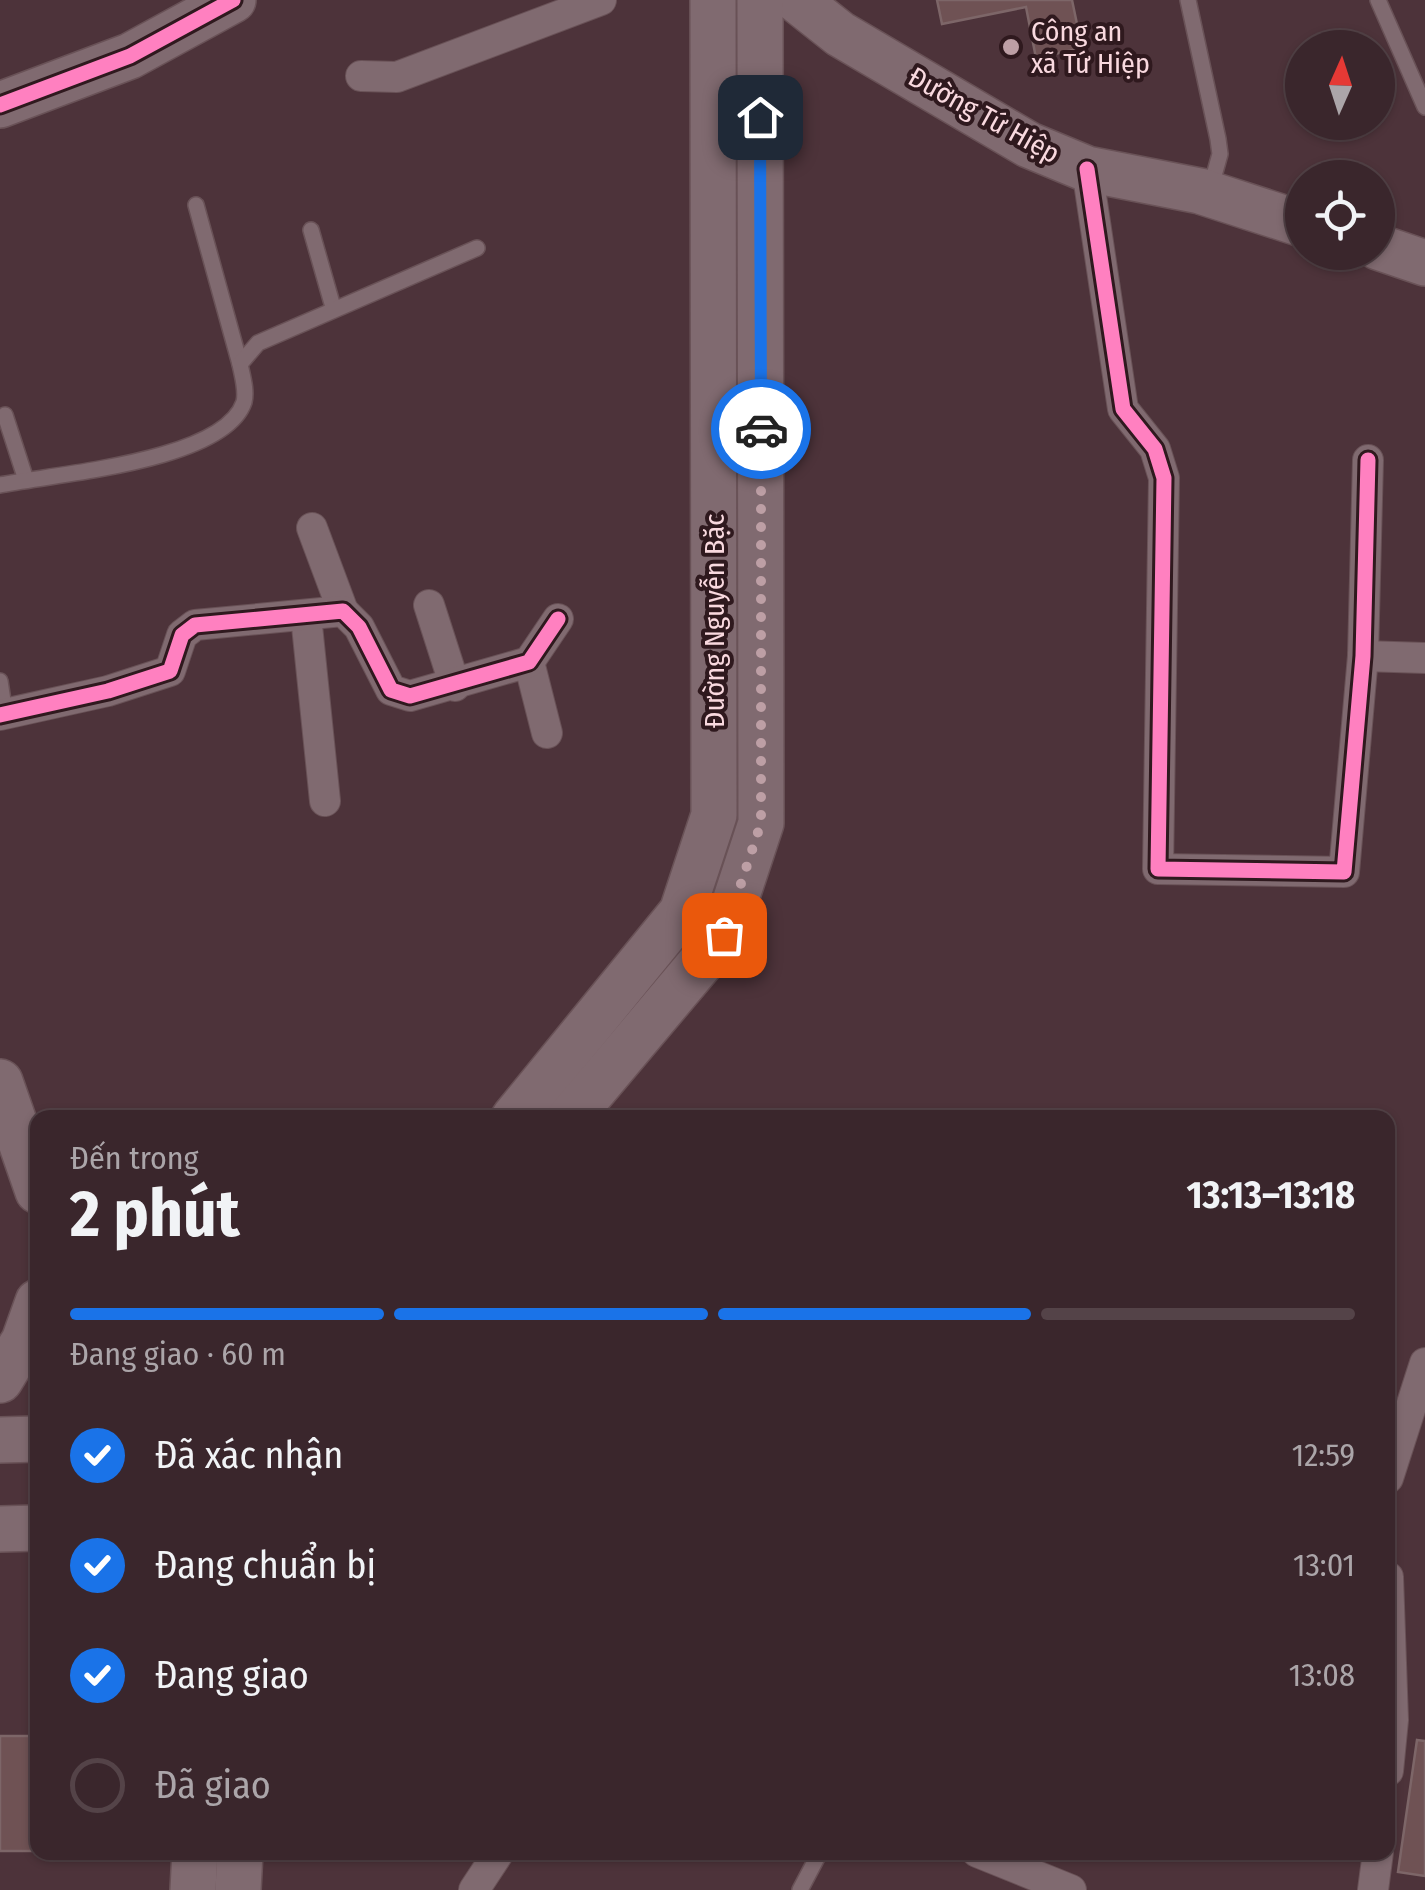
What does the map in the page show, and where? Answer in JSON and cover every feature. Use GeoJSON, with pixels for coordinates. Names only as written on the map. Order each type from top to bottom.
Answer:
{"type":"FeatureCollection","features":[{"type":"Feature","properties":{"kind":"main road"},"geometry":{"type":"LineString","coordinates":[[0,105],[130,56],[233,0]]}},
{"type":"Feature","properties":{"kind":"main road","name":"Đường Nguyễn Bặc"},"geometry":{"type":"LineString","coordinates":[[521,1110],[682,912],[714,815],[713,0]]}},
{"type":"Feature","properties":{"kind":"main road","name":"Đường Nguyễn Bặc"},"geometry":{"type":"LineString","coordinates":[[577,1110],[724,935],[761,823],[760,0]]}},
{"type":"Feature","properties":{"kind":"main road","name":"Đường Tứ Hiệp"},"geometry":{"type":"LineString","coordinates":[[798,0],[857,44],[1029,144],[1088,169],[1209,194],[1285,219]]}},
{"type":"Feature","properties":{"kind":"main road"},"geometry":{"type":"LineString","coordinates":[[1395,253],[1425,262]]}},
{"type":"Feature","properties":{"kind":"main road"},"geometry":{"type":"LineString","coordinates":[[702,852],[746,868]]}},
{"type":"Feature","properties":{"kind":"main road"},"geometry":{"type":"LineString","coordinates":[[4,1103],[30,1170]]}},
{"type":"Feature","properties":{"kind":"main road"},"geometry":{"type":"LineString","coordinates":[[0,1380],[30,1324]]}},
{"type":"Feature","properties":{"kind":"main road"},"geometry":{"type":"LineString","coordinates":[[0,1440],[30,1440]]}},
{"type":"Feature","properties":{"kind":"main road"},"geometry":{"type":"LineString","coordinates":[[0,1529],[30,1528]]}},
{"type":"Feature","properties":{"kind":"main road"},"geometry":{"type":"LineString","coordinates":[[193,1890],[195,1860]]}},
{"type":"Feature","properties":{"kind":"main road"},"geometry":{"type":"LineString","coordinates":[[238,1890],[240,1860]]}},
{"type":"Feature","properties":{"kind":"street"},"geometry":{"type":"LineString","coordinates":[[362,76],[396,78],[601,0]]}},
{"type":"Feature","properties":{"kind":"street"},"geometry":{"type":"LineString","coordinates":[[1088,169],[1123,409],[1155,448],[1164,478],[1158,869],[1344,872],[1363,656],[1368,460]]}},
{"type":"Feature","properties":{"kind":"street"},"geometry":{"type":"LineString","coordinates":[[312,528],[343,611],[359,627],[391,690],[410,696],[456,686],[529,662],[558,619]]}},
{"type":"Feature","properties":{"kind":"street"},"geometry":{"type":"LineString","coordinates":[[430,605],[456,686]]}},
{"type":"Feature","properties":{"kind":"street"},"geometry":{"type":"LineString","coordinates":[[2,714],[108,691],[170,671],[182,635],[194,625],[343,611]]}},
{"type":"Feature","properties":{"kind":"street"},"geometry":{"type":"LineString","coordinates":[[306,616],[324,801]]}},
{"type":"Feature","properties":{"kind":"street"},"geometry":{"type":"LineString","coordinates":[[1363,656],[1425,658]]}},
{"type":"Feature","properties":{"kind":"street"},"geometry":{"type":"LineString","coordinates":[[529,662],[547,733]]}},
{"type":"Feature","properties":{"kind":"street"},"geometry":{"type":"LineString","coordinates":[[1395,1456],[1425,1363]]}},
{"type":"Feature","properties":{"kind":"street"},"geometry":{"type":"LineString","coordinates":[[474,1890],[495,1860]]}},
{"type":"Feature","properties":{"kind":"street"},"geometry":{"type":"LineString","coordinates":[[997,1860],[1071,1890]]}},
{"type":"Feature","properties":{"kind":"street"},"geometry":{"type":"LineString","coordinates":[[1374,1890],[1377,1860]]}},
{"type":"Feature","properties":{"kind":"lane"},"geometry":{"type":"LineString","coordinates":[[1188,0],[1218,139],[1216,174],[1209,194]]}},
{"type":"Feature","properties":{"kind":"lane"},"geometry":{"type":"LineString","coordinates":[[1378,0],[1425,107]]}},
{"type":"Feature","properties":{"kind":"lane"},"geometry":{"type":"LineString","coordinates":[[0,485],[123,465],[201,440],[240,409],[245,392],[240,364],[196,205]]}},
{"type":"Feature","properties":{"kind":"lane"},"geometry":{"type":"LineString","coordinates":[[311,230],[334,307]]}},
{"type":"Feature","properties":{"kind":"lane"},"geometry":{"type":"LineString","coordinates":[[240,364],[258,343],[477,248]]}},
{"type":"Feature","properties":{"kind":"lane"},"geometry":{"type":"LineString","coordinates":[[5,415],[26,480]]}},
{"type":"Feature","properties":{"kind":"lane"},"geometry":{"type":"LineString","coordinates":[[0,681],[2,714]]}},
{"type":"Feature","properties":{"kind":"lane"},"geometry":{"type":"LineString","coordinates":[[800,1890],[816,1860]]}},
{"type":"Feature","properties":{"kind":"building"},"geometry":{"type":"Polygon","coordinates":[[[937,0],[1072,0],[1082,48],[1036,58],[1026,7],[942,24],[937,0]]]}},
{"type":"Feature","properties":{"kind":"building"},"geometry":{"type":"Polygon","coordinates":[[[0,1736],[30,1736],[30,1851],[0,1851],[0,1736]]]}},
{"type":"Feature","properties":{"kind":"building"},"geometry":{"type":"Polygon","coordinates":[[[1417,1740],[1425,1741],[1425,1876],[1398,1872],[1417,1740]]]}},
{"type":"Feature","properties":{"kind":"cycle path"},"geometry":{"type":"LineString","coordinates":[[0,105],[130,56],[233,0]]}},
{"type":"Feature","properties":{"kind":"cycle path"},"geometry":{"type":"LineString","coordinates":[[1087,169],[1123,409],[1155,449],[1164,478],[1158,869],[1344,872],[1363,656],[1368,460]]}},
{"type":"Feature","properties":{"kind":"cycle path"},"geometry":{"type":"LineString","coordinates":[[0,715],[108,691],[170,671],[182,635],[195,625],[343,611],[359,627],[391,690],[410,696],[529,662],[558,619]]}},
{"type":"Feature","properties":{"kind":"way so far"},"geometry":{"type":"LineString","coordinates":[[724,935],[761,823],[761,429]]}},
{"type":"Feature","properties":{"kind":"place","name":"Công an xã Tứ Hiệp"},"geometry":{"type":"Point","coordinates":[1011,47]}},
{"type":"Feature","properties":{"kind":"route"},"geometry":{"type":"LineString","coordinates":[[760,117],[761,429]]}}]}
